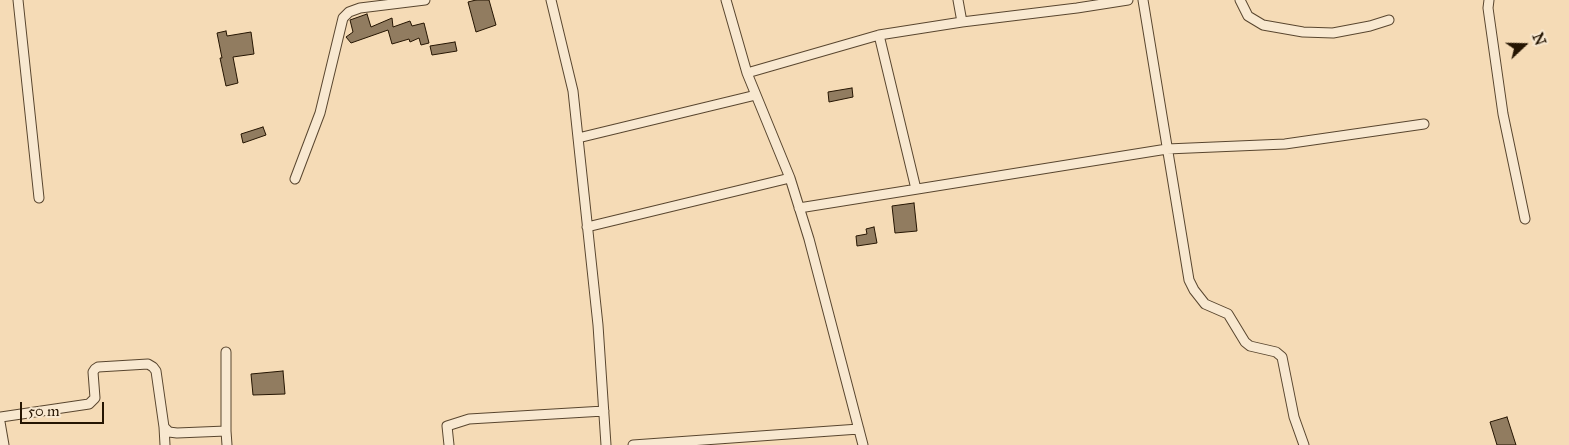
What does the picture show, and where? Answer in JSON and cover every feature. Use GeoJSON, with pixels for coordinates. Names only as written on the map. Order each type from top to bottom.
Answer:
{"type":"FeatureCollection","features":[{"type":"Feature","properties":{"kind":"street"},"geometry":{"type":"LineString","coordinates":[[18,0],[39,198]]}},
{"type":"Feature","properties":{"kind":"street"},"geometry":{"type":"LineString","coordinates":[[295,179],[320,113],[343,18],[349,12],[360,8],[425,0]]}},
{"type":"Feature","properties":{"kind":"street"},"geometry":{"type":"LineString","coordinates":[[551,0],[573,91],[598,325],[606,445]]}},
{"type":"Feature","properties":{"kind":"street"},"geometry":{"type":"LineString","coordinates":[[726,0],[747,73],[790,178],[810,239],[863,445]]}},
{"type":"Feature","properties":{"kind":"street"},"geometry":{"type":"LineString","coordinates":[[958,0],[962,22]]}},
{"type":"Feature","properties":{"kind":"street"},"geometry":{"type":"LineString","coordinates":[[747,73],[879,35],[1076,4],[1128,0]]}},
{"type":"Feature","properties":{"kind":"street"},"geometry":{"type":"LineString","coordinates":[[1143,0],[1189,280],[1205,304],[1228,314],[1245,342],[1250,346],[1276,352],[1282,357],[1294,416],[1304,445]]}},
{"type":"Feature","properties":{"kind":"street"},"geometry":{"type":"LineString","coordinates":[[1240,0],[1248,16],[1263,25],[1303,32],[1332,33],[1370,26],[1389,20]]}},
{"type":"Feature","properties":{"kind":"street"},"geometry":{"type":"LineString","coordinates":[[1489,0],[1488,8],[1503,114],[1525,219]]}},
{"type":"Feature","properties":{"kind":"street"},"geometry":{"type":"LineString","coordinates":[[879,35],[916,189]]}},
{"type":"Feature","properties":{"kind":"street"},"geometry":{"type":"LineString","coordinates":[[578,138],[756,95]]}},
{"type":"Feature","properties":{"kind":"street"},"geometry":{"type":"LineString","coordinates":[[800,208],[1167,149],[1284,144],[1424,124]]}},
{"type":"Feature","properties":{"kind":"street"},"geometry":{"type":"LineString","coordinates":[[587,226],[790,178]]}},
{"type":"Feature","properties":{"kind":"street"},"geometry":{"type":"LineString","coordinates":[[226,352],[226,431],[228,445]]}},
{"type":"Feature","properties":{"kind":"street"},"geometry":{"type":"LineString","coordinates":[[4,445],[0,417],[89,404],[95,398],[93,372],[95,369],[98,367],[148,364],[153,366],[156,371],[165,445]]}},
{"type":"Feature","properties":{"kind":"street"},"geometry":{"type":"LineString","coordinates":[[449,445],[447,426],[469,419],[604,411]]}},
{"type":"Feature","properties":{"kind":"street"},"geometry":{"type":"LineString","coordinates":[[164,427],[169,432],[177,433],[226,431]]}},
{"type":"Feature","properties":{"kind":"street"},"geometry":{"type":"LineString","coordinates":[[633,445],[732,441],[859,429]]}},
{"type":"Feature","properties":{"kind":"building"},"geometry":{"type":"Polygon","coordinates":[[[489,0],[496,25],[476,32],[468,2],[489,0]]]}},
{"type":"Feature","properties":{"kind":"building"},"geometry":{"type":"Polygon","coordinates":[[[367,14],[371,27],[392,18],[393,27],[410,21],[412,26],[424,23],[429,43],[421,45],[419,38],[410,42],[409,39],[392,44],[388,30],[351,43],[346,37],[353,32],[350,20],[367,14]]]}},
{"type":"Feature","properties":{"kind":"building"},"geometry":{"type":"Polygon","coordinates":[[[226,31],[227,36],[251,32],[254,54],[233,57],[238,83],[226,86],[217,33],[226,31]]]}},
{"type":"Feature","properties":{"kind":"building"},"geometry":{"type":"Polygon","coordinates":[[[455,42],[457,51],[432,55],[430,46],[455,42]]]}},
{"type":"Feature","properties":{"kind":"building"},"geometry":{"type":"Polygon","coordinates":[[[852,88],[853,97],[829,102],[828,92],[852,88]]]}},
{"type":"Feature","properties":{"kind":"building"},"geometry":{"type":"Polygon","coordinates":[[[263,127],[266,135],[243,143],[241,134],[263,127]]]}},
{"type":"Feature","properties":{"kind":"building"},"geometry":{"type":"Polygon","coordinates":[[[914,203],[917,231],[895,233],[892,206],[914,203]]]}},
{"type":"Feature","properties":{"kind":"building"},"geometry":{"type":"Polygon","coordinates":[[[874,227],[877,243],[857,246],[856,236],[867,234],[866,229],[874,227]]]}},
{"type":"Feature","properties":{"kind":"building"},"geometry":{"type":"Polygon","coordinates":[[[283,371],[285,394],[253,395],[251,374],[283,371]]]}},
{"type":"Feature","properties":{"kind":"building"},"geometry":{"type":"Polygon","coordinates":[[[1507,417],[1516,445],[1497,445],[1490,422],[1507,417]]]}}]}
